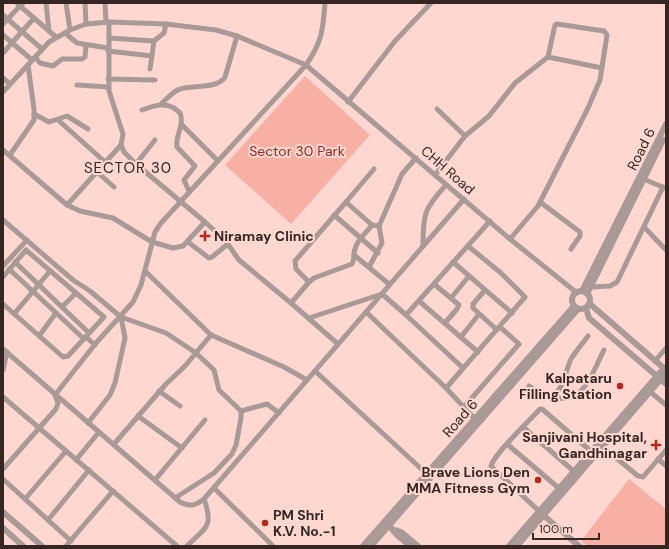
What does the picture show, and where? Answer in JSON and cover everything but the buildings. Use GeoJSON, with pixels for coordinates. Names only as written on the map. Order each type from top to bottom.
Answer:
{"type":"FeatureCollection","features":[{"type":"Feature","properties":{"kind":"street"},"geometry":{"type":"LineString","coordinates":[[46,3],[49,31]]}},
{"type":"Feature","properties":{"kind":"street"},"geometry":{"type":"LineString","coordinates":[[66,3],[68,31],[75,42],[152,56]]}},
{"type":"Feature","properties":{"kind":"street"},"geometry":{"type":"LineString","coordinates":[[85,3],[86,24]]}},
{"type":"Feature","properties":{"kind":"street"},"geometry":{"type":"LineString","coordinates":[[67,205],[121,144],[123,134],[108,88],[109,38],[105,3]]}},
{"type":"Feature","properties":{"kind":"street"},"geometry":{"type":"LineString","coordinates":[[55,395],[95,345],[133,302],[145,271],[155,232],[180,201],[217,160],[306,65],[322,37],[324,3]]}},
{"type":"Feature","properties":{"kind":"street"},"geometry":{"type":"LineString","coordinates":[[348,102],[395,41],[431,3]]}},
{"type":"Feature","properties":{"kind":"street"},"geometry":{"type":"LineString","coordinates":[[3,24],[5,17],[20,4],[56,38]]}},
{"type":"Feature","properties":{"kind":"street"},"geometry":{"type":"LineString","coordinates":[[5,17],[42,49]]}},
{"type":"Feature","properties":{"kind":"street"},"geometry":{"type":"LineString","coordinates":[[3,53],[34,18]]}},
{"type":"Feature","properties":{"kind":"street","name":"CHH Road"},"geometry":{"type":"LineString","coordinates":[[3,92],[42,49],[68,31],[86,24],[108,22],[166,24],[216,30],[237,36],[306,65],[490,221],[510,240],[582,293]]}},
{"type":"Feature","properties":{"kind":"street"},"geometry":{"type":"LineString","coordinates":[[109,38],[154,41],[164,33],[166,24]]}},
{"type":"Feature","properties":{"kind":"street"},"geometry":{"type":"LineString","coordinates":[[435,175],[465,136],[489,116],[515,83],[548,57],[556,24],[604,31],[607,35],[600,80],[588,108],[540,202],[510,240]]}},
{"type":"Feature","properties":{"kind":"street"},"geometry":{"type":"LineString","coordinates":[[3,35],[40,63],[53,66],[62,59],[82,59],[85,56],[86,45]]}},
{"type":"Feature","properties":{"kind":"street"},"geometry":{"type":"LineString","coordinates":[[142,110],[161,104],[179,89],[198,88],[222,81],[225,77],[237,36]]}},
{"type":"Feature","properties":{"kind":"street"},"geometry":{"type":"LineString","coordinates":[[150,69],[154,41]]}},
{"type":"Feature","properties":{"kind":"street"},"geometry":{"type":"LineString","coordinates":[[548,57],[602,68]]}},
{"type":"Feature","properties":{"kind":"street"},"geometry":{"type":"LineString","coordinates":[[10,155],[31,126],[34,114],[28,65]]}},
{"type":"Feature","properties":{"kind":"street"},"geometry":{"type":"LineString","coordinates":[[3,78],[10,84]]}},
{"type":"Feature","properties":{"kind":"street"},"geometry":{"type":"LineString","coordinates":[[108,79],[155,80]]}},
{"type":"Feature","properties":{"kind":"street"},"geometry":{"type":"LineString","coordinates":[[77,85],[108,88]]}},
{"type":"Feature","properties":{"kind":"street"},"geometry":{"type":"LineString","coordinates":[[161,104],[171,106],[178,110],[182,117],[182,125],[177,147],[195,166],[184,180],[189,191]]}},
{"type":"Feature","properties":{"kind":"street"},"geometry":{"type":"LineString","coordinates":[[437,109],[465,136]]}},
{"type":"Feature","properties":{"kind":"street"},"geometry":{"type":"LineString","coordinates":[[34,114],[46,122],[58,120],[64,116],[71,117],[88,129]]}},
{"type":"Feature","properties":{"kind":"street"},"geometry":{"type":"LineString","coordinates":[[58,120],[105,162]]}},
{"type":"Feature","properties":{"kind":"street","name":"Road 6"},"geometry":{"type":"LineString","coordinates":[[582,293],[591,286],[642,179],[666,124]]}},
{"type":"Feature","properties":{"kind":"street"},"geometry":{"type":"LineString","coordinates":[[182,125],[217,160]]}},
{"type":"Feature","properties":{"kind":"street","name":"Road 6"},"geometry":{"type":"LineString","coordinates":[[582,293],[666,133]]}},
{"type":"Feature","properties":{"kind":"street"},"geometry":{"type":"LineString","coordinates":[[136,164],[155,140]]}},
{"type":"Feature","properties":{"kind":"street"},"geometry":{"type":"LineString","coordinates":[[121,144],[124,152],[136,164],[205,222],[228,244],[238,260],[309,318],[338,344]]}},
{"type":"Feature","properties":{"kind":"street"},"geometry":{"type":"LineString","coordinates":[[3,150],[67,205],[80,211],[113,218],[152,242],[173,248],[183,246],[205,222]]}},
{"type":"Feature","properties":{"kind":"street"},"geometry":{"type":"LineString","coordinates":[[369,267],[378,253],[382,243],[379,226],[402,174],[416,158]]}},
{"type":"Feature","properties":{"kind":"street"},"geometry":{"type":"LineString","coordinates":[[309,282],[296,269],[295,261],[374,169]]}},
{"type":"Feature","properties":{"kind":"street"},"geometry":{"type":"LineString","coordinates":[[96,171],[114,187]]}},
{"type":"Feature","properties":{"kind":"street"},"geometry":{"type":"LineString","coordinates":[[591,286],[610,286],[617,282],[664,188],[642,179]]}},
{"type":"Feature","properties":{"kind":"street"},"geometry":{"type":"LineString","coordinates":[[423,246],[423,224],[426,210],[446,185]]}},
{"type":"Feature","properties":{"kind":"street"},"geometry":{"type":"LineString","coordinates":[[5,350],[175,498],[187,506],[195,506],[214,488],[464,199]]}},
{"type":"Feature","properties":{"kind":"street"},"geometry":{"type":"LineString","coordinates":[[346,202],[372,225],[379,226]]}},
{"type":"Feature","properties":{"kind":"street"},"geometry":{"type":"LineString","coordinates":[[540,202],[580,232],[580,236],[571,249]]}},
{"type":"Feature","properties":{"kind":"street"},"geometry":{"type":"LineString","coordinates":[[334,216],[378,253]]}},
{"type":"Feature","properties":{"kind":"street"},"geometry":{"type":"LineString","coordinates":[[3,220],[121,317],[166,333],[196,353],[214,370],[219,390],[240,411],[241,418],[236,445],[232,454],[214,473],[175,498]]}},
{"type":"Feature","properties":{"kind":"street"},"geometry":{"type":"LineString","coordinates":[[406,315],[490,221]]}},
{"type":"Feature","properties":{"kind":"street"},"geometry":{"type":"LineString","coordinates":[[291,303],[314,278],[352,264],[356,246],[372,225]]}},
{"type":"Feature","properties":{"kind":"street"},"geometry":{"type":"LineString","coordinates":[[644,228],[666,250]]}},
{"type":"Feature","properties":{"kind":"street"},"geometry":{"type":"LineString","coordinates":[[3,266],[27,240]]}},
{"type":"Feature","properties":{"kind":"street"},"geometry":{"type":"LineString","coordinates":[[188,242],[209,258],[228,244]]}},
{"type":"Feature","properties":{"kind":"street"},"geometry":{"type":"LineString","coordinates":[[446,388],[524,300],[524,295],[468,246]]}},
{"type":"Feature","properties":{"kind":"street"},"geometry":{"type":"LineString","coordinates":[[3,277],[26,250],[104,317],[66,357],[39,336],[3,304]]}},
{"type":"Feature","properties":{"kind":"street"},"geometry":{"type":"LineString","coordinates":[[354,255],[390,284]]}},
{"type":"Feature","properties":{"kind":"street"},"geometry":{"type":"LineString","coordinates":[[8,261],[33,291],[56,313],[86,336]]}},
{"type":"Feature","properties":{"kind":"street"},"geometry":{"type":"LineString","coordinates":[[453,262],[512,313]]}},
{"type":"Feature","properties":{"kind":"street"},"geometry":{"type":"LineString","coordinates":[[12,266],[38,285],[62,307],[95,345]]}},
{"type":"Feature","properties":{"kind":"street"},"geometry":{"type":"LineString","coordinates":[[14,314],[50,271]]}},
{"type":"Feature","properties":{"kind":"street"},"geometry":{"type":"LineString","coordinates":[[145,271],[211,335],[284,367],[307,380]]}},
{"type":"Feature","properties":{"kind":"street"},"geometry":{"type":"LineString","coordinates":[[451,298],[469,276]]}},
{"type":"Feature","properties":{"kind":"street"},"geometry":{"type":"LineString","coordinates":[[434,284],[459,305],[445,322]]}},
{"type":"Feature","properties":{"kind":"street"},"geometry":{"type":"LineString","coordinates":[[464,407],[519,344],[473,308],[473,304],[485,290]]}},
{"type":"Feature","properties":{"kind":"street"},"geometry":{"type":"LineString","coordinates":[[62,307],[76,293]]}},
{"type":"Feature","properties":{"kind":"street"},"geometry":{"type":"LineString","coordinates":[[509,546],[541,513],[659,378],[665,370],[588,306],[576,307],[572,300],[582,293],[590,299],[588,306],[589,318],[659,378],[666,384]]}},
{"type":"Feature","properties":{"kind":"street"},"geometry":{"type":"LineString","coordinates":[[309,318],[382,294]]}},
{"type":"Feature","properties":{"kind":"street"},"geometry":{"type":"LineString","coordinates":[[382,294],[464,368]]}},
{"type":"Feature","properties":{"kind":"street"},"geometry":{"type":"LineString","coordinates":[[419,301],[478,352]]}},
{"type":"Feature","properties":{"kind":"street","name":"Road 6"},"geometry":{"type":"LineString","coordinates":[[429,476],[475,419],[576,307]]}},
{"type":"Feature","properties":{"kind":"street","name":"Road 6"},"geometry":{"type":"LineString","coordinates":[[363,546],[387,523],[429,476],[576,307]]}},
{"type":"Feature","properties":{"kind":"street"},"geometry":{"type":"LineString","coordinates":[[366,312],[446,388],[475,419]]}},
{"type":"Feature","properties":{"kind":"street"},"geometry":{"type":"LineString","coordinates":[[39,336],[56,313]]}},
{"type":"Feature","properties":{"kind":"street"},"geometry":{"type":"LineString","coordinates":[[461,337],[479,314]]}},
{"type":"Feature","properties":{"kind":"street"},"geometry":{"type":"LineString","coordinates":[[88,423],[110,395],[115,383],[125,338],[121,317]]}},
{"type":"Feature","properties":{"kind":"street"},"geometry":{"type":"LineString","coordinates":[[114,444],[159,391],[196,353],[211,335]]}},
{"type":"Feature","properties":{"kind":"street"},"geometry":{"type":"LineString","coordinates":[[551,396],[564,381],[572,358],[588,336]]}},
{"type":"Feature","properties":{"kind":"street"},"geometry":{"type":"LineString","coordinates":[[655,361],[666,348]]}},
{"type":"Feature","properties":{"kind":"street"},"geometry":{"type":"LineString","coordinates":[[3,370],[5,350]]}},
{"type":"Feature","properties":{"kind":"street"},"geometry":{"type":"LineString","coordinates":[[529,386],[546,397],[551,396],[565,400],[577,395],[584,388],[604,350]]}},
{"type":"Feature","properties":{"kind":"street"},"geometry":{"type":"LineString","coordinates":[[315,371],[429,476]]}},
{"type":"Feature","properties":{"kind":"street"},"geometry":{"type":"LineString","coordinates":[[648,390],[666,405]]}},
{"type":"Feature","properties":{"kind":"street"},"geometry":{"type":"LineString","coordinates":[[593,453],[602,447],[648,390]]}},
{"type":"Feature","properties":{"kind":"street"},"geometry":{"type":"LineString","coordinates":[[159,391],[180,406]]}},
{"type":"Feature","properties":{"kind":"street"},"geometry":{"type":"LineString","coordinates":[[3,469],[56,409],[58,403],[55,395]]}},
{"type":"Feature","properties":{"kind":"street"},"geometry":{"type":"LineString","coordinates":[[3,397],[177,546]]}},
{"type":"Feature","properties":{"kind":"street"},"geometry":{"type":"LineString","coordinates":[[240,411],[267,404],[279,413]]}},
{"type":"Feature","properties":{"kind":"street"},"geometry":{"type":"LineString","coordinates":[[579,546],[491,466],[507,444],[540,409],[542,409],[593,453]]}},
{"type":"Feature","properties":{"kind":"street"},"geometry":{"type":"LineString","coordinates":[[138,416],[182,448]]}},
{"type":"Feature","properties":{"kind":"street"},"geometry":{"type":"LineString","coordinates":[[155,480],[205,420]]}},
{"type":"Feature","properties":{"kind":"street"},"geometry":{"type":"LineString","coordinates":[[523,427],[576,473]]}},
{"type":"Feature","properties":{"kind":"street"},"geometry":{"type":"LineString","coordinates":[[76,460],[100,432]]}},
{"type":"Feature","properties":{"kind":"street"},"geometry":{"type":"LineString","coordinates":[[507,444],[561,490]]}},
{"type":"Feature","properties":{"kind":"street"},"geometry":{"type":"LineString","coordinates":[[602,447],[638,476],[643,477],[666,450]]}},
{"type":"Feature","properties":{"kind":"street"},"geometry":{"type":"LineString","coordinates":[[25,499],[66,451]]}},
{"type":"Feature","properties":{"kind":"street"},"geometry":{"type":"LineString","coordinates":[[658,459],[666,466]]}},
{"type":"Feature","properties":{"kind":"street"},"geometry":{"type":"LineString","coordinates":[[48,520],[89,470]]}},
{"type":"Feature","properties":{"kind":"street"},"geometry":{"type":"LineString","coordinates":[[3,479],[71,541]]}},
{"type":"Feature","properties":{"kind":"street"},"geometry":{"type":"LineString","coordinates":[[214,488],[273,546]]}},
{"type":"Feature","properties":{"kind":"street"},"geometry":{"type":"LineString","coordinates":[[66,546],[113,491]]}},
{"type":"Feature","properties":{"kind":"street"},"geometry":{"type":"LineString","coordinates":[[187,546],[208,525],[209,515],[204,499]]}},
{"type":"Feature","properties":{"kind":"street"},"geometry":{"type":"LineString","coordinates":[[3,512],[42,546]]}},
{"type":"Feature","properties":{"kind":"street"},"geometry":{"type":"LineString","coordinates":[[517,546],[541,513]]}},
{"type":"Feature","properties":{"kind":"street"},"geometry":{"type":"LineString","coordinates":[[387,523],[418,546]]}},
{"type":"Feature","properties":{"kind":"street","name":"Road 6"},"geometry":{"type":"LineString","coordinates":[[371,546],[387,523]]}},
{"type":"Feature","properties":{"kind":"street"},"geometry":{"type":"LineString","coordinates":[[3,528],[23,546]]}},
{"type":"Feature","properties":{"kind":"street"},"geometry":{"type":"LineString","coordinates":[[395,530],[397,535],[410,546]]}},
{"type":"Feature","properties":{"kind":"green space","name":"Sector 30 Park"},"geometry":{"type":"Polygon","coordinates":[[[305,76],[370,135],[291,224],[225,165],[305,76]]]}},
{"type":"Feature","properties":{"kind":"green space"},"geometry":{"type":"Polygon","coordinates":[[[629,479],[666,509],[666,546],[588,546],[581,541],[629,479]]]}},
{"type":"Feature","properties":{"kind":"place","name":"Niramay Clinic"},"geometry":{"type":"Point","coordinates":[205,236]}},
{"type":"Feature","properties":{"kind":"place","name":"Kalpataru Filling Station"},"geometry":{"type":"Point","coordinates":[620,386]}},
{"type":"Feature","properties":{"kind":"place","name":"Sanjivani Hospital, Gandhinagar"},"geometry":{"type":"Point","coordinates":[656,445]}},
{"type":"Feature","properties":{"kind":"place","name":"Brave Lions Den MMA Fitness Gym"},"geometry":{"type":"Point","coordinates":[538,480]}},
{"type":"Feature","properties":{"kind":"place","name":"PM Shri K.V. No.-1"},"geometry":{"type":"Point","coordinates":[265,523]}},
{"type":"Feature","properties":{"kind":"district","name":"SECTOR 30"},"geometry":{"type":"Point","coordinates":[128,168]}}]}
